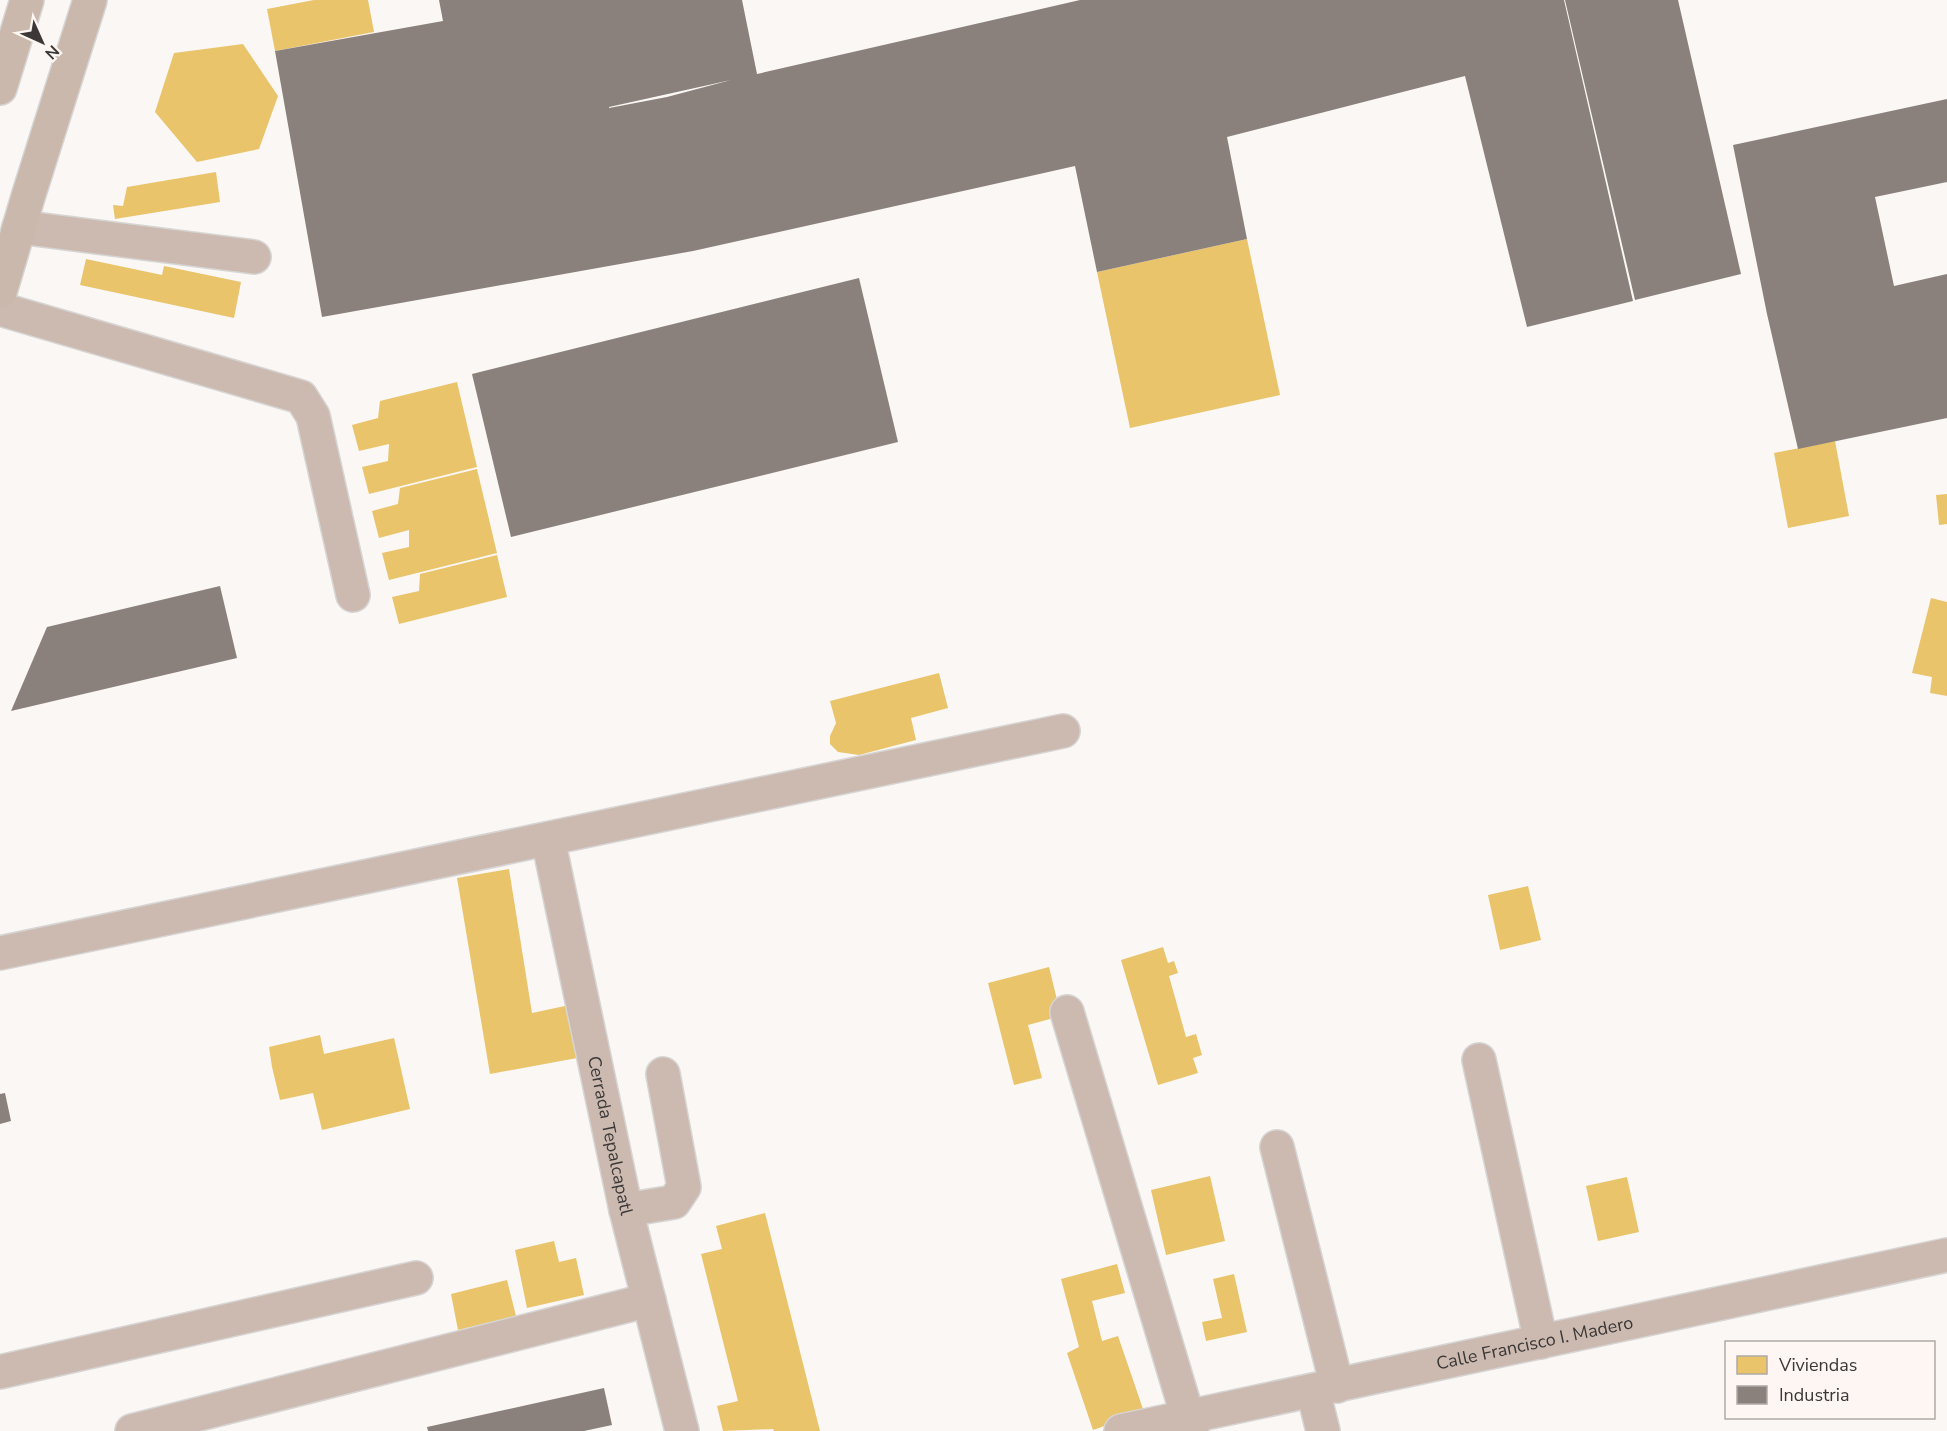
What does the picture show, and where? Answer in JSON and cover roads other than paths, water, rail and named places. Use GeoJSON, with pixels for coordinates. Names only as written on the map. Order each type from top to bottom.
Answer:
{"type":"FeatureCollection","features":[{"type":"Feature","properties":{"kind":"main road"},"geometry":{"type":"LineString","coordinates":[[0,88],[7,46],[27,0]]}},
{"type":"Feature","properties":{"kind":"main road"},"geometry":{"type":"LineString","coordinates":[[0,292],[90,0]]}},
{"type":"Feature","properties":{"kind":"street"},"geometry":{"type":"LineString","coordinates":[[19,227],[254,256]]}},
{"type":"Feature","properties":{"kind":"street"},"geometry":{"type":"LineString","coordinates":[[0,309],[301,397],[314,416],[352,595]]}},
{"type":"Feature","properties":{"kind":"street"},"geometry":{"type":"LineString","coordinates":[[0,953],[1063,730]]}},
{"type":"Feature","properties":{"kind":"street","name":"Cerrada Tepalcapatl"},"geometry":{"type":"LineString","coordinates":[[548,839],[626,1210],[682,1431]]}},
{"type":"Feature","properties":{"kind":"street"},"geometry":{"type":"LineString","coordinates":[[1067,1012],[1190,1424]]}},
{"type":"Feature","properties":{"kind":"street"},"geometry":{"type":"LineString","coordinates":[[1479,1060],[1541,1342]]}},
{"type":"Feature","properties":{"kind":"street"},"geometry":{"type":"LineString","coordinates":[[626,1210],[674,1202],[684,1187],[663,1074]]}},
{"type":"Feature","properties":{"kind":"street"},"geometry":{"type":"LineString","coordinates":[[1277,1147],[1325,1388],[1323,1431]]}},
{"type":"Feature","properties":{"kind":"street","name":"Calle Francisco I. Madero"},"geometry":{"type":"LineString","coordinates":[[1121,1431],[1190,1424],[1325,1388],[1947,1255]]}},
{"type":"Feature","properties":{"kind":"street"},"geometry":{"type":"LineString","coordinates":[[0,1372],[416,1278]]}},
{"type":"Feature","properties":{"kind":"street"},"geometry":{"type":"LineString","coordinates":[[132,1431],[649,1300]]}}]}
